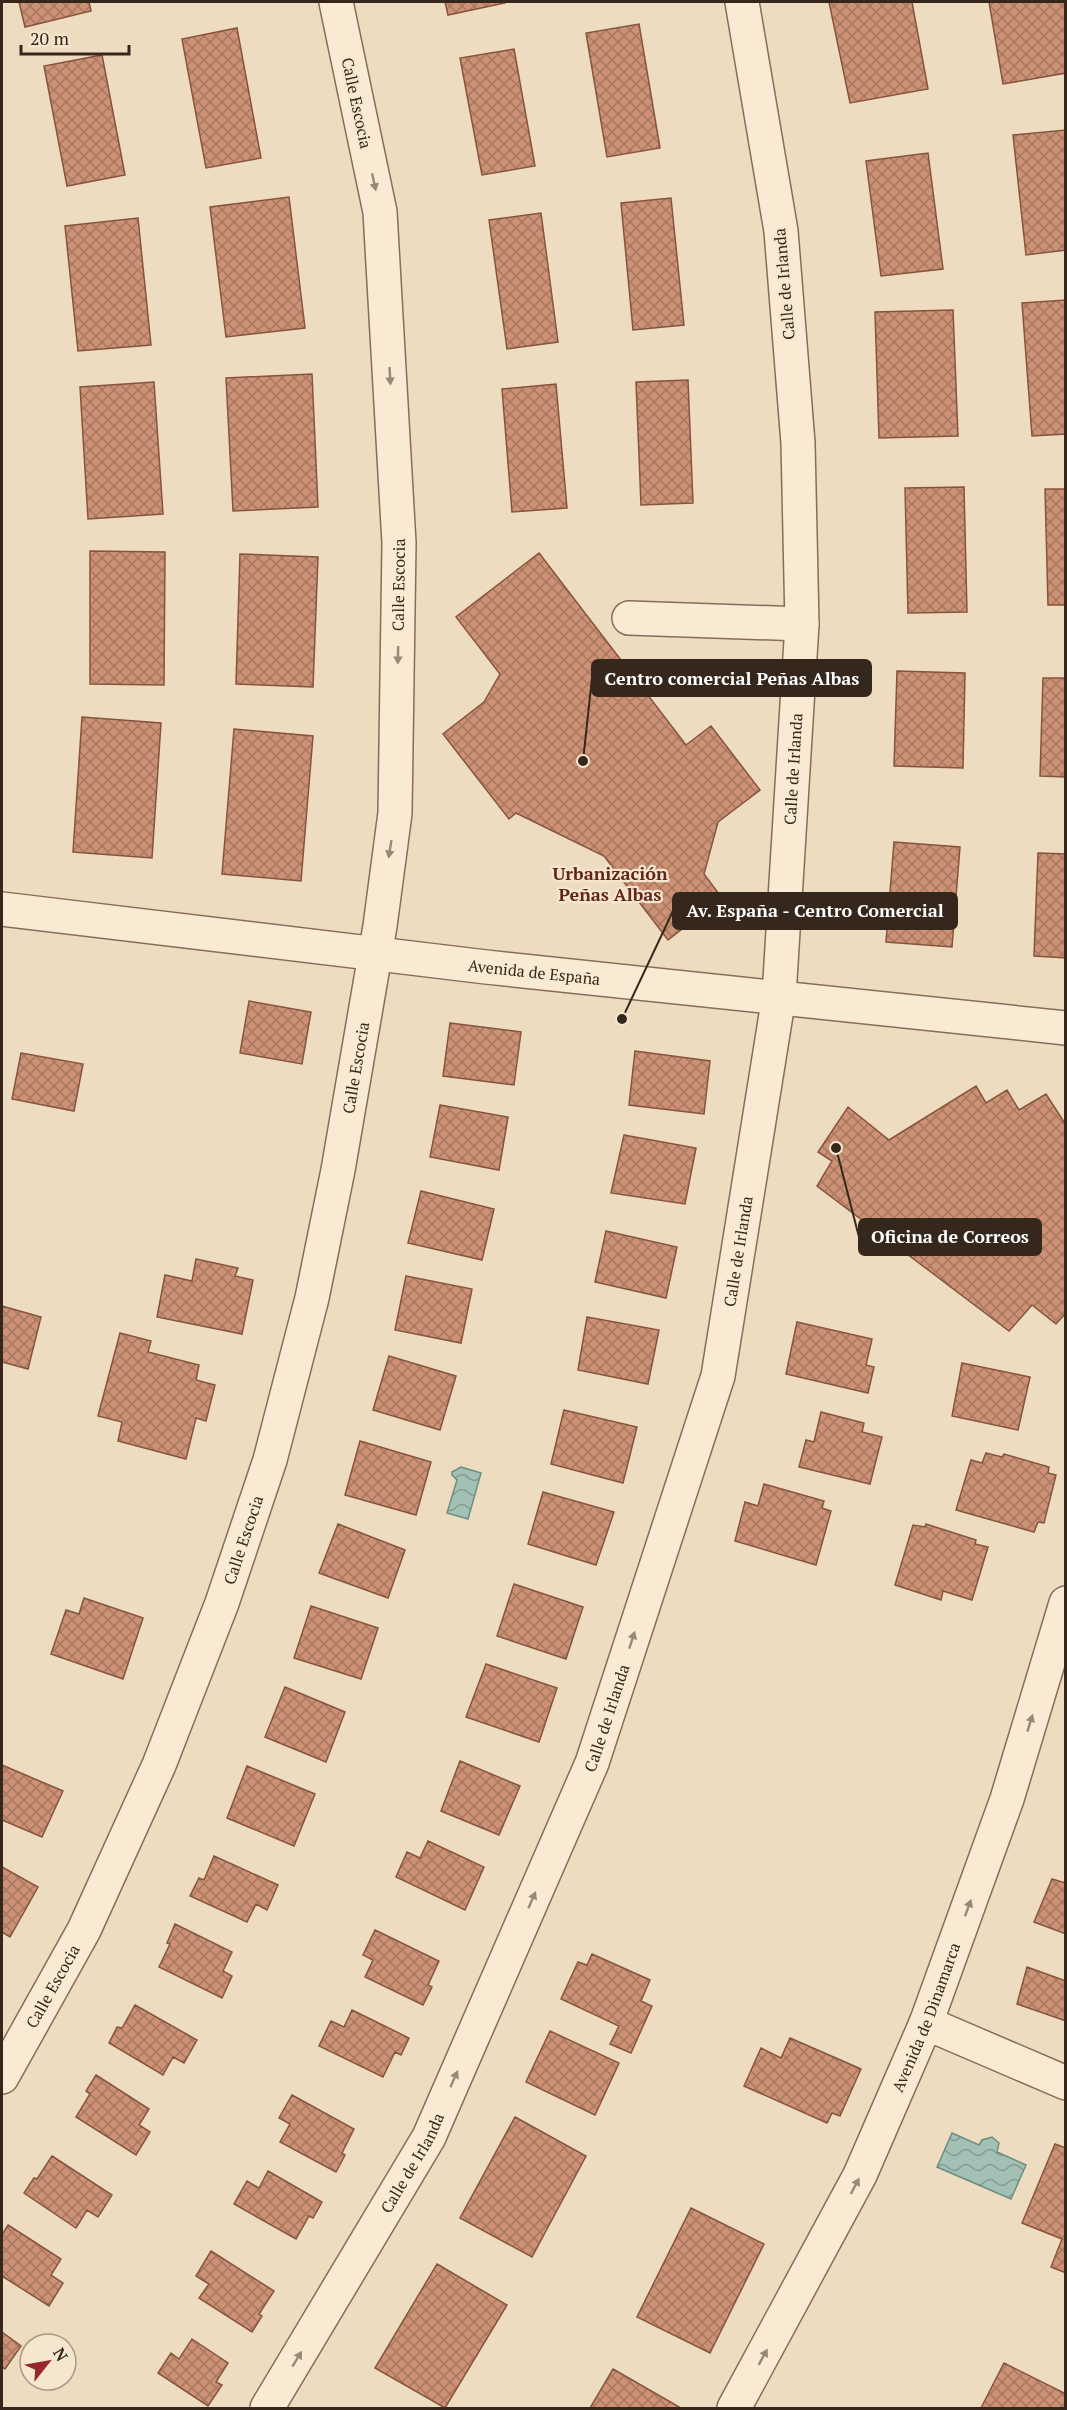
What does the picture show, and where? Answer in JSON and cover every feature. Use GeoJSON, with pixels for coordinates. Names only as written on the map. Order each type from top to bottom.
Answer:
{"type":"FeatureCollection","features":[{"type":"Feature","properties":{"kind":"street","name":"Calle Escocia"},"geometry":{"type":"LineString","coordinates":[[2,2077],[84,1930],[159,1766],[222,1603],[266,1471],[312,1298],[338,1170],[375,953],[395,813],[399,543],[380,212],[336,2]]}},
{"type":"Feature","properties":{"kind":"street","name":"Calle de Irlanda"},"geometry":{"type":"LineString","coordinates":[[267,2409],[429,2137],[592,1762],[718,1376],[778,996],[802,624],[798,443],[781,231],[742,2]]}},
{"type":"Feature","properties":{"kind":"street"},"geometry":{"type":"LineString","coordinates":[[629,618],[802,624]]}},
{"type":"Feature","properties":{"kind":"street","name":"Avenida de España"},"geometry":{"type":"LineString","coordinates":[[2,909],[486,967],[1065,1028]]}},
{"type":"Feature","properties":{"kind":"street","name":"Avenida de Dinamarca"},"geometry":{"type":"LineString","coordinates":[[734,2409],[860,2175],[926,2024],[1007,1799],[1065,1603]]}},
{"type":"Feature","properties":{"kind":"street"},"geometry":{"type":"LineString","coordinates":[[926,2024],[1065,2083]]}},
{"type":"Feature","properties":{"kind":"water"},"geometry":{"type":"Polygon","coordinates":[[[461,1467],[481,1473],[468,1519],[447,1513],[457,1480],[452,1472],[461,1467]]]}},
{"type":"Feature","properties":{"kind":"water"},"geometry":{"type":"Polygon","coordinates":[[[952,2133],[979,2145],[982,2140],[992,2137],[999,2143],[997,2152],[1026,2165],[1011,2199],[937,2167],[952,2133]]]}},
{"type":"Feature","properties":{"kind":"building"},"geometry":{"type":"Polygon","coordinates":[[[19,2],[89,2],[91,11],[25,27],[19,2]]]}},
{"type":"Feature","properties":{"kind":"building"},"geometry":{"type":"Polygon","coordinates":[[[445,2],[505,2],[505,3],[448,15],[445,2]]]}},
{"type":"Feature","properties":{"kind":"building"},"geometry":{"type":"Polygon","coordinates":[[[829,2],[912,2],[928,89],[850,103],[829,2]]]}},
{"type":"Feature","properties":{"kind":"building"},"geometry":{"type":"Polygon","coordinates":[[[989,2],[1066,2],[1066,73],[1003,84],[989,2]]]}},
{"type":"Feature","properties":{"kind":"building"},"geometry":{"type":"Polygon","coordinates":[[[639,24],[660,148],[607,157],[586,33],[639,24]]]}},
{"type":"Feature","properties":{"kind":"building"},"geometry":{"type":"Polygon","coordinates":[[[237,28],[261,158],[206,168],[182,39],[237,28]]]}},
{"type":"Feature","properties":{"kind":"building"},"geometry":{"type":"Polygon","coordinates":[[[514,49],[535,166],[482,175],[460,58],[514,49]]]}},
{"type":"Feature","properties":{"kind":"building"},"geometry":{"type":"Polygon","coordinates":[[[102,55],[125,175],[67,186],[44,66],[102,55]]]}},
{"type":"Feature","properties":{"kind":"building"},"geometry":{"type":"Polygon","coordinates":[[[1066,130],[1066,250],[1026,255],[1013,135],[1066,130]]]}},
{"type":"Feature","properties":{"kind":"building"},"geometry":{"type":"Polygon","coordinates":[[[928,153],[943,269],[881,276],[866,161],[928,153]]]}},
{"type":"Feature","properties":{"kind":"building"},"geometry":{"type":"Polygon","coordinates":[[[289,197],[305,328],[226,337],[210,207],[289,197]]]}},
{"type":"Feature","properties":{"kind":"building"},"geometry":{"type":"Polygon","coordinates":[[[671,198],[684,325],[633,330],[621,203],[671,198]]]}},
{"type":"Feature","properties":{"kind":"building"},"geometry":{"type":"Polygon","coordinates":[[[541,213],[558,342],[507,349],[489,220],[541,213]]]}},
{"type":"Feature","properties":{"kind":"building"},"geometry":{"type":"Polygon","coordinates":[[[138,218],[151,345],[78,351],[65,226],[138,218]]]}},
{"type":"Feature","properties":{"kind":"building"},"geometry":{"type":"Polygon","coordinates":[[[1066,300],[1066,434],[1032,436],[1022,303],[1066,300]]]}},
{"type":"Feature","properties":{"kind":"building"},"geometry":{"type":"Polygon","coordinates":[[[953,310],[958,436],[879,438],[875,312],[953,310]]]}},
{"type":"Feature","properties":{"kind":"building"},"geometry":{"type":"Polygon","coordinates":[[[312,374],[318,507],[233,511],[226,378],[312,374]]]}},
{"type":"Feature","properties":{"kind":"building"},"geometry":{"type":"Polygon","coordinates":[[[688,380],[693,503],[641,505],[636,382],[688,380]]]}},
{"type":"Feature","properties":{"kind":"building"},"geometry":{"type":"Polygon","coordinates":[[[154,382],[163,514],[88,519],[80,387],[154,382]]]}},
{"type":"Feature","properties":{"kind":"building"},"geometry":{"type":"Polygon","coordinates":[[[556,384],[567,508],[512,512],[502,389],[556,384]]]}},
{"type":"Feature","properties":{"kind":"building"},"geometry":{"type":"Polygon","coordinates":[[[964,487],[967,612],[908,613],[905,488],[964,487]]]}},
{"type":"Feature","properties":{"kind":"building"},"geometry":{"type":"Polygon","coordinates":[[[1045,489],[1066,489],[1066,605],[1048,605],[1045,489]]]}},
{"type":"Feature","properties":{"kind":"building"},"geometry":{"type":"Polygon","coordinates":[[[90,551],[165,552],[164,685],[90,684],[90,551]]]}},
{"type":"Feature","properties":{"kind":"building"},"geometry":{"type":"Polygon","coordinates":[[[539,553],[686,745],[711,726],[760,790],[718,822],[704,874],[722,898],[668,940],[604,856],[516,813],[509,819],[443,734],[484,702],[500,674],[456,617],[539,553]]]}},
{"type":"Feature","properties":{"kind":"building"},"geometry":{"type":"Polygon","coordinates":[[[240,554],[318,557],[313,687],[236,684],[240,554]]]}},
{"type":"Feature","properties":{"kind":"building"},"geometry":{"type":"Polygon","coordinates":[[[897,671],[965,673],[963,768],[894,766],[897,671]]]}},
{"type":"Feature","properties":{"kind":"building"},"geometry":{"type":"Polygon","coordinates":[[[1043,678],[1066,678],[1066,777],[1040,776],[1043,678]]]}},
{"type":"Feature","properties":{"kind":"building"},"geometry":{"type":"Polygon","coordinates":[[[82,717],[161,723],[152,858],[73,852],[82,717]]]}},
{"type":"Feature","properties":{"kind":"building"},"geometry":{"type":"Polygon","coordinates":[[[234,729],[313,736],[301,881],[222,874],[234,729]]]}},
{"type":"Feature","properties":{"kind":"building"},"geometry":{"type":"Polygon","coordinates":[[[894,842],[960,847],[952,947],[886,942],[894,842]]]}},
{"type":"Feature","properties":{"kind":"building"},"geometry":{"type":"Polygon","coordinates":[[[1038,853],[1066,854],[1066,958],[1034,956],[1038,853]]]}},
{"type":"Feature","properties":{"kind":"building"},"geometry":{"type":"Polygon","coordinates":[[[249,1001],[311,1012],[302,1064],[240,1053],[249,1001]]]}},
{"type":"Feature","properties":{"kind":"building"},"geometry":{"type":"Polygon","coordinates":[[[450,1023],[521,1032],[514,1085],[443,1076],[450,1023]]]}},
{"type":"Feature","properties":{"kind":"building"},"geometry":{"type":"Polygon","coordinates":[[[635,1051],[710,1061],[704,1114],[629,1105],[635,1051]]]}},
{"type":"Feature","properties":{"kind":"building"},"geometry":{"type":"Polygon","coordinates":[[[21,1053],[83,1064],[74,1111],[12,1099],[21,1053]]]}},
{"type":"Feature","properties":{"kind":"building"},"geometry":{"type":"Polygon","coordinates":[[[976,1086],[986,1103],[1007,1090],[1019,1110],[1046,1094],[1066,1125],[1066,1313],[1056,1324],[1032,1305],[1009,1331],[817,1186],[832,1161],[818,1152],[848,1107],[889,1140],[976,1086]]]}},
{"type":"Feature","properties":{"kind":"building"},"geometry":{"type":"Polygon","coordinates":[[[440,1105],[508,1117],[499,1170],[430,1157],[440,1105]]]}},
{"type":"Feature","properties":{"kind":"building"},"geometry":{"type":"Polygon","coordinates":[[[624,1135],[696,1148],[685,1204],[611,1193],[624,1135]]]}},
{"type":"Feature","properties":{"kind":"building"},"geometry":{"type":"Polygon","coordinates":[[[421,1191],[494,1209],[482,1260],[408,1243],[421,1191]]]}},
{"type":"Feature","properties":{"kind":"building"},"geometry":{"type":"Polygon","coordinates":[[[606,1231],[677,1247],[666,1298],[595,1282],[606,1231]]]}},
{"type":"Feature","properties":{"kind":"building"},"geometry":{"type":"Polygon","coordinates":[[[196,1259],[238,1268],[235,1276],[253,1280],[242,1334],[157,1317],[165,1275],[192,1281],[196,1259]]]}},
{"type":"Feature","properties":{"kind":"building"},"geometry":{"type":"Polygon","coordinates":[[[406,1276],[472,1289],[461,1343],[395,1330],[406,1276]]]}},
{"type":"Feature","properties":{"kind":"building"},"geometry":{"type":"Polygon","coordinates":[[[2,1306],[41,1317],[28,1369],[2,1362],[2,1306]]]}},
{"type":"Feature","properties":{"kind":"building"},"geometry":{"type":"Polygon","coordinates":[[[587,1317],[659,1330],[648,1384],[578,1370],[587,1317]]]}},
{"type":"Feature","properties":{"kind":"building"},"geometry":{"type":"Polygon","coordinates":[[[797,1322],[872,1339],[866,1365],[874,1367],[868,1393],[786,1374],[797,1322]]]}},
{"type":"Feature","properties":{"kind":"building"},"geometry":{"type":"Polygon","coordinates":[[[120,1333],[151,1341],[148,1352],[199,1365],[196,1380],[215,1385],[206,1421],[196,1418],[186,1459],[118,1441],[122,1422],[98,1416],[120,1333]]]}},
{"type":"Feature","properties":{"kind":"building"},"geometry":{"type":"Polygon","coordinates":[[[389,1356],[456,1376],[440,1430],[373,1410],[389,1356]]]}},
{"type":"Feature","properties":{"kind":"building"},"geometry":{"type":"Polygon","coordinates":[[[962,1363],[1030,1377],[1018,1430],[952,1416],[962,1363]]]}},
{"type":"Feature","properties":{"kind":"building"},"geometry":{"type":"Polygon","coordinates":[[[564,1410],[637,1427],[623,1483],[551,1464],[564,1410]]]}},
{"type":"Feature","properties":{"kind":"building"},"geometry":{"type":"Polygon","coordinates":[[[821,1412],[864,1423],[862,1432],[882,1437],[870,1484],[799,1467],[806,1440],[814,1442],[821,1412]]]}},
{"type":"Feature","properties":{"kind":"building"},"geometry":{"type":"Polygon","coordinates":[[[360,1441],[431,1462],[416,1515],[345,1495],[360,1441]]]}},
{"type":"Feature","properties":{"kind":"building"},"geometry":{"type":"Polygon","coordinates":[[[986,1453],[1002,1457],[1004,1454],[1049,1467],[1048,1473],[1056,1475],[1044,1523],[1038,1522],[1034,1532],[956,1510],[971,1460],[982,1463],[986,1453]]]}},
{"type":"Feature","properties":{"kind":"building"},"geometry":{"type":"Polygon","coordinates":[[[764,1484],[824,1501],[822,1508],[831,1511],[816,1565],[735,1541],[745,1502],[758,1506],[764,1484]]]}},
{"type":"Feature","properties":{"kind":"building"},"geometry":{"type":"Polygon","coordinates":[[[543,1492],[614,1512],[596,1565],[528,1544],[543,1492]]]}},
{"type":"Feature","properties":{"kind":"building"},"geometry":{"type":"Polygon","coordinates":[[[338,1524],[405,1550],[388,1598],[319,1573],[338,1524]]]}},
{"type":"Feature","properties":{"kind":"building"},"geometry":{"type":"Polygon","coordinates":[[[926,1524],[976,1540],[975,1544],[988,1547],[972,1600],[943,1591],[941,1600],[895,1585],[913,1525],[925,1527],[926,1524]]]}},
{"type":"Feature","properties":{"kind":"building"},"geometry":{"type":"Polygon","coordinates":[[[514,1584],[583,1607],[566,1659],[497,1636],[514,1584]]]}},
{"type":"Feature","properties":{"kind":"building"},"geometry":{"type":"Polygon","coordinates":[[[84,1598],[143,1618],[123,1679],[51,1654],[66,1610],[79,1614],[84,1598]]]}},
{"type":"Feature","properties":{"kind":"building"},"geometry":{"type":"Polygon","coordinates":[[[311,1606],[378,1628],[361,1679],[294,1658],[311,1606]]]}},
{"type":"Feature","properties":{"kind":"building"},"geometry":{"type":"Polygon","coordinates":[[[486,1664],[557,1688],[539,1742],[466,1717],[486,1664]]]}},
{"type":"Feature","properties":{"kind":"building"},"geometry":{"type":"Polygon","coordinates":[[[285,1687],[345,1712],[326,1762],[265,1737],[285,1687]]]}},
{"type":"Feature","properties":{"kind":"building"},"geometry":{"type":"Polygon","coordinates":[[[460,1761],[520,1786],[499,1835],[441,1811],[460,1761]]]}},
{"type":"Feature","properties":{"kind":"building"},"geometry":{"type":"Polygon","coordinates":[[[2,1765],[63,1791],[42,1837],[2,1820],[2,1765]]]}},
{"type":"Feature","properties":{"kind":"building"},"geometry":{"type":"Polygon","coordinates":[[[247,1766],[315,1794],[294,1846],[227,1818],[247,1766]]]}},
{"type":"Feature","properties":{"kind":"building"},"geometry":{"type":"Polygon","coordinates":[[[428,1841],[484,1867],[465,1910],[396,1877],[407,1852],[420,1858],[428,1841]]]}},
{"type":"Feature","properties":{"kind":"building"},"geometry":{"type":"Polygon","coordinates":[[[214,1856],[278,1885],[267,1910],[256,1904],[247,1922],[190,1896],[199,1878],[204,1880],[214,1856]]]}},
{"type":"Feature","properties":{"kind":"building"},"geometry":{"type":"Polygon","coordinates":[[[2,1867],[38,1887],[10,1937],[2,1932],[2,1867]]]}},
{"type":"Feature","properties":{"kind":"building"},"geometry":{"type":"Polygon","coordinates":[[[1052,1879],[1066,1883],[1066,1934],[1034,1922],[1052,1879]]]}},
{"type":"Feature","properties":{"kind":"building"},"geometry":{"type":"Polygon","coordinates":[[[175,1924],[232,1952],[223,1971],[232,1976],[222,1998],[159,1967],[170,1944],[167,1943],[175,1924]]]}},
{"type":"Feature","properties":{"kind":"building"},"geometry":{"type":"Polygon","coordinates":[[[375,1930],[439,1961],[428,1985],[432,1987],[423,2005],[365,1977],[373,1960],[363,1955],[375,1930]]]}},
{"type":"Feature","properties":{"kind":"building"},"geometry":{"type":"Polygon","coordinates":[[[592,1954],[650,1980],[641,2001],[652,2006],[631,2053],[610,2044],[619,2026],[561,1999],[578,1962],[587,1965],[592,1954]]]}},
{"type":"Feature","properties":{"kind":"building"},"geometry":{"type":"Polygon","coordinates":[[[1027,1967],[1066,1981],[1066,2021],[1017,2004],[1027,1967]]]}},
{"type":"Feature","properties":{"kind":"building"},"geometry":{"type":"Polygon","coordinates":[[[135,2005],[197,2040],[184,2063],[173,2057],[163,2075],[109,2043],[117,2027],[122,2028],[135,2005]]]}},
{"type":"Feature","properties":{"kind":"building"},"geometry":{"type":"Polygon","coordinates":[[[352,2010],[409,2038],[401,2055],[395,2052],[383,2077],[319,2046],[331,2021],[344,2027],[352,2010]]]}},
{"type":"Feature","properties":{"kind":"building"},"geometry":{"type":"Polygon","coordinates":[[[550,2031],[619,2063],[595,2115],[526,2082],[550,2031]]]}},
{"type":"Feature","properties":{"kind":"building"},"geometry":{"type":"Polygon","coordinates":[[[790,2038],[861,2069],[840,2116],[832,2113],[827,2123],[744,2086],[761,2048],[781,2058],[790,2038]]]}},
{"type":"Feature","properties":{"kind":"building"},"geometry":{"type":"Polygon","coordinates":[[[96,2075],[149,2109],[139,2125],[150,2132],[136,2155],[76,2117],[90,2094],[86,2091],[96,2075]]]}},
{"type":"Feature","properties":{"kind":"building"},"geometry":{"type":"Polygon","coordinates":[[[292,2095],[354,2129],[342,2153],[345,2155],[336,2172],[280,2142],[290,2124],[279,2118],[292,2095]]]}},
{"type":"Feature","properties":{"kind":"building"},"geometry":{"type":"Polygon","coordinates":[[[515,2117],[586,2156],[532,2257],[460,2218],[515,2117]]]}},
{"type":"Feature","properties":{"kind":"building"},"geometry":{"type":"Polygon","coordinates":[[[1055,2144],[1066,2148],[1066,2273],[1051,2267],[1062,2239],[1022,2223],[1055,2144]]]}},
{"type":"Feature","properties":{"kind":"building"},"geometry":{"type":"Polygon","coordinates":[[[52,2156],[112,2195],[98,2217],[87,2210],[76,2228],[24,2193],[34,2178],[37,2179],[52,2156]]]}},
{"type":"Feature","properties":{"kind":"building"},"geometry":{"type":"Polygon","coordinates":[[[268,2171],[322,2202],[313,2218],[309,2216],[296,2239],[234,2204],[247,2181],[259,2188],[268,2171]]]}},
{"type":"Feature","properties":{"kind":"building"},"geometry":{"type":"Polygon","coordinates":[[[691,2208],[764,2244],[710,2353],[637,2317],[691,2208]]]}},
{"type":"Feature","properties":{"kind":"building"},"geometry":{"type":"Polygon","coordinates":[[[8,2225],[61,2259],[51,2275],[63,2283],[49,2306],[2,2276],[2,2235],[8,2225]]]}},
{"type":"Feature","properties":{"kind":"building"},"geometry":{"type":"Polygon","coordinates":[[[211,2251],[274,2291],[259,2314],[262,2316],[252,2332],[199,2298],[209,2284],[196,2276],[211,2251]]]}},
{"type":"Feature","properties":{"kind":"building"},"geometry":{"type":"Polygon","coordinates":[[[437,2264],[507,2305],[445,2408],[375,2368],[437,2264]]]}},
{"type":"Feature","properties":{"kind":"building"},"geometry":{"type":"Polygon","coordinates":[[[2,2332],[18,2344],[18,2350],[5,2369],[2,2367],[2,2332]]]}},
{"type":"Feature","properties":{"kind":"building"},"geometry":{"type":"Polygon","coordinates":[[[192,2339],[228,2363],[216,2382],[222,2385],[208,2406],[158,2373],[171,2353],[179,2359],[192,2339]]]}},
{"type":"Feature","properties":{"kind":"building"},"geometry":{"type":"Polygon","coordinates":[[[1004,2363],[1066,2394],[1066,2408],[981,2408],[1004,2363]]]}},
{"type":"Feature","properties":{"kind":"building"},"geometry":{"type":"Polygon","coordinates":[[[613,2369],[681,2408],[590,2408],[613,2369]]]}},
{"type":"Feature","properties":{"kind":"place","name":"Centro comercial Peñas Albas"},"geometry":{"type":"Point","coordinates":[583,761]}},
{"type":"Feature","properties":{"kind":"place","name":"Av. España - Centro Comercial"},"geometry":{"type":"Point","coordinates":[622,1019]}},
{"type":"Feature","properties":{"kind":"place","name":"Oficina de Correos"},"geometry":{"type":"Point","coordinates":[836,1148]}},
{"type":"Feature","properties":{"kind":"district","name":"Urbanización Peñas Albas"},"geometry":{"type":"Point","coordinates":[610,883]}}]}
